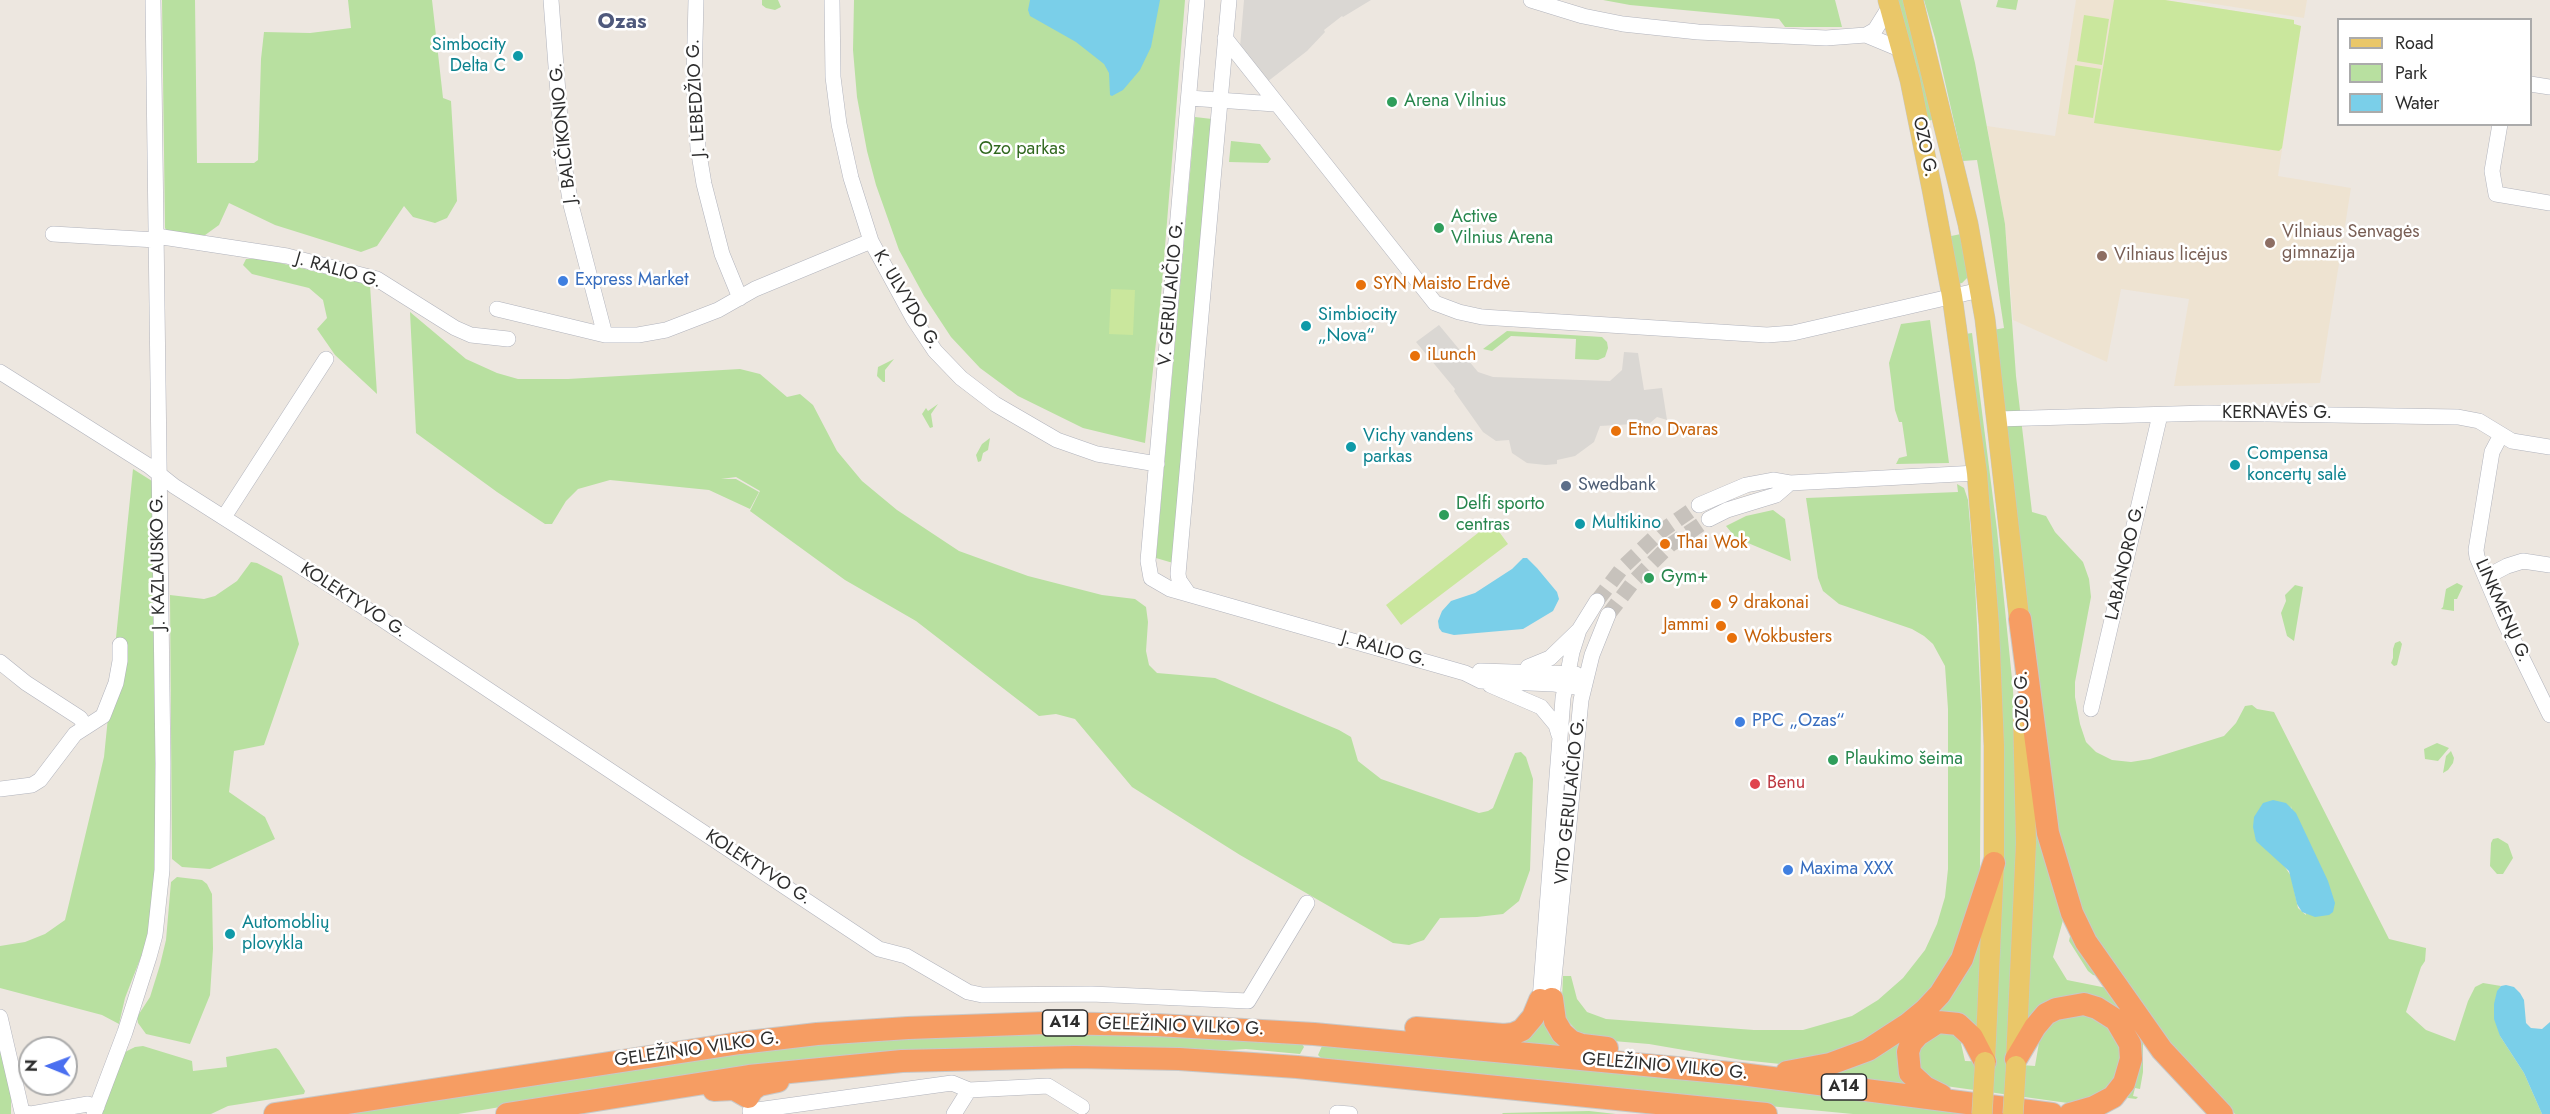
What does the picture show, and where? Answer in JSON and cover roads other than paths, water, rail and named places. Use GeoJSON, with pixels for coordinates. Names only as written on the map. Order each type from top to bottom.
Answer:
{"type":"FeatureCollection","features":[{"type":"Feature","properties":{"kind":"highway"},"geometry":{"type":"LineString","coordinates":[[2020,619],[2048,833],[2072,913],[2086,942],[2162,1050],[2222,1114]]}},
{"type":"Feature","properties":{"kind":"highway"},"geometry":{"type":"LineString","coordinates":[[1298,1067],[1306,1063],[1313,1051],[1309,1034],[1403,1027],[1504,1035],[1522,1030],[1546,999],[1562,1033],[1570,1041],[1582,1045],[1658,1053],[1731,1073],[1797,1072],[1850,1058],[1887,1039],[1925,1010],[1940,994],[1962,959],[1994,863]]}},
{"type":"Feature","properties":{"kind":"highway"},"geometry":{"type":"LineString","coordinates":[[2016,1062],[2035,1027],[2046,1014],[2056,1009],[2084,1004],[2097,1008],[2116,1020],[2130,1044],[2131,1059],[2124,1083],[2112,1097],[2094,1107],[2070,1114]]}},
{"type":"Feature","properties":{"kind":"highway"},"geometry":{"type":"LineString","coordinates":[[1948,1099],[1925,1087],[1910,1073],[1908,1052],[1911,1043],[1918,1035],[1938,1022],[1958,1024],[1972,1037],[1985,1062]]}},
{"type":"Feature","properties":{"kind":"highway","name":"GELEŽINIO VILKO G."},"geometry":{"type":"LineString","coordinates":[[275,1114],[670,1053],[817,1034],[974,1024],[1046,1023],[1157,1025],[1309,1034],[1731,1073],[2052,1114]]}},
{"type":"Feature","properties":{"kind":"highway","name":"GELEŽINIO VILKO G."},"geometry":{"type":"LineString","coordinates":[[507,1114],[749,1076],[902,1061],[1075,1057],[1179,1059],[1298,1067],[1766,1114]]}},
{"type":"Feature","properties":{"kind":"highway"},"geometry":{"type":"LineString","coordinates":[[750,1107],[752,1090],[759,1085],[804,1078],[831,1068]]}},
{"type":"Feature","properties":{"kind":"highway"},"geometry":{"type":"LineString","coordinates":[[657,1090],[687,1094],[725,1088],[734,1089],[750,1107]]}},
{"type":"Feature","properties":{"kind":"highway"},"geometry":{"type":"LineString","coordinates":[[1577,1094],[1646,1114]]}},
{"type":"Feature","properties":{"kind":"main road","name":"OZO G."},"geometry":{"type":"LineString","coordinates":[[1913,0],[1968,224],[1980,290],[2020,619],[2026,843],[2013,1114]]}},
{"type":"Feature","properties":{"kind":"main road","name":"OZO G."},"geometry":{"type":"LineString","coordinates":[[1889,3],[1902,50],[1932,189],[1952,296],[1977,474],[1990,636],[1994,746],[1994,863],[1982,1114]]}},
{"type":"Feature","properties":{"kind":"street","name":"J. KAZLAUSKO G."},"geometry":{"type":"LineString","coordinates":[[96,1111],[139,991],[155,935],[161,891],[163,774],[153,0]]}},
{"type":"Feature","properties":{"kind":"street","name":"J. BALČIKONIO G."},"geometry":{"type":"LineString","coordinates":[[551,0],[563,159],[571,205],[605,335]]}},
{"type":"Feature","properties":{"kind":"street","name":"J. LEBEDŽIO G."},"geometry":{"type":"LineString","coordinates":[[696,0],[694,82],[698,148],[704,184],[722,254],[740,298]]}},
{"type":"Feature","properties":{"kind":"street","name":"K. ULVYDO G."},"geometry":{"type":"LineString","coordinates":[[832,0],[831,44],[839,124],[851,178],[872,241],[913,318],[935,351],[961,378],[1022,422],[1065,443],[1097,454],[1157,464]]}},
{"type":"Feature","properties":{"kind":"street","name":"V. GERULAIČIO G."},"geometry":{"type":"LineString","coordinates":[[1156,583],[1151,578],[1148,561],[1197,0]]}},
{"type":"Feature","properties":{"kind":"street","name":"V. GERULAIČIO G."},"geometry":{"type":"LineString","coordinates":[[1178,574],[1229,0]]}},
{"type":"Feature","properties":{"kind":"street"},"geometry":{"type":"LineString","coordinates":[[1532,0],[1583,16],[1633,25],[1698,32],[1807,37],[1866,35],[1902,50]]}},
{"type":"Feature","properties":{"kind":"street"},"geometry":{"type":"LineString","coordinates":[[1866,35],[1875,30],[1889,3]]}},
{"type":"Feature","properties":{"kind":"street"},"geometry":{"type":"LineString","coordinates":[[1225,38],[1275,104],[1435,303],[1459,312],[1482,317],[1767,335],[1793,333],[1980,290]]}},
{"type":"Feature","properties":{"kind":"street"},"geometry":{"type":"LineString","coordinates":[[2532,84],[2550,87]]}},
{"type":"Feature","properties":{"kind":"street"},"geometry":{"type":"LineString","coordinates":[[1189,98],[1275,104]]}},
{"type":"Feature","properties":{"kind":"street"},"geometry":{"type":"LineString","coordinates":[[2500,126],[2492,171],[2496,194],[2550,203]]}},
{"type":"Feature","properties":{"kind":"street","name":"J. RALIO G."},"geometry":{"type":"LineString","coordinates":[[53,234],[156,238],[287,256],[377,279],[455,328],[471,335],[508,339]]}},
{"type":"Feature","properties":{"kind":"street"},"geometry":{"type":"LineString","coordinates":[[497,309],[605,335],[638,335],[666,330],[718,310],[755,289],[872,241]]}},
{"type":"Feature","properties":{"kind":"street"},"geometry":{"type":"LineString","coordinates":[[224,517],[326,359]]}},
{"type":"Feature","properties":{"kind":"street","name":"KOLEKTYVO G."},"geometry":{"type":"LineString","coordinates":[[0,372],[578,748],[879,949],[906,956],[968,992],[982,995],[1091,994],[1248,1001],[1307,903]]}},
{"type":"Feature","properties":{"kind":"street","name":"KERNAVĖS G."},"geometry":{"type":"LineString","coordinates":[[1997,419],[2293,413],[2458,417],[2479,421],[2512,441],[2550,447]]}},
{"type":"Feature","properties":{"kind":"street","name":"LABANORO G."},"geometry":{"type":"LineString","coordinates":[[2091,709],[2160,415]]}},
{"type":"Feature","properties":{"kind":"street","name":"LINKMENŲ G."},"geometry":{"type":"LineString","coordinates":[[2501,435],[2492,452],[2476,550],[2486,577],[2550,715]]}},
{"type":"Feature","properties":{"kind":"street"},"geometry":{"type":"LineString","coordinates":[[1699,505],[1746,485],[1773,480],[1790,483],[1977,474]]}},
{"type":"Feature","properties":{"kind":"street"},"geometry":{"type":"LineString","coordinates":[[1709,519],[1727,510],[1776,495],[1790,483]]}},
{"type":"Feature","properties":{"kind":"street"},"geometry":{"type":"LineString","coordinates":[[2486,577],[2523,561],[2550,565]]}},
{"type":"Feature","properties":{"kind":"street"},"geometry":{"type":"LineString","coordinates":[[1156,583],[1172,579],[1178,574],[1182,586],[1188,593]]}},
{"type":"Feature","properties":{"kind":"street"},"geometry":{"type":"LineString","coordinates":[[1156,583],[1188,593]]}},
{"type":"Feature","properties":{"kind":"street","name":"J. RALIO G."},"geometry":{"type":"LineString","coordinates":[[1188,593],[1465,673],[1481,681],[1566,679],[1585,682]]}},
{"type":"Feature","properties":{"kind":"street"},"geometry":{"type":"LineString","coordinates":[[1514,671],[1542,663],[1550,658],[1579,630],[1597,601]]}},
{"type":"Feature","properties":{"kind":"street","name":"VITO GERULAIČIO G."},"geometry":{"type":"LineString","coordinates":[[1546,999],[1585,682],[1592,655],[1608,615]]}},
{"type":"Feature","properties":{"kind":"street","name":"VITO GERULAIČIO G."},"geometry":{"type":"LineString","coordinates":[[1546,999],[1560,738],[1566,679],[1579,630]]}},
{"type":"Feature","properties":{"kind":"street"},"geometry":{"type":"LineString","coordinates":[[0,789],[32,785],[40,780],[48,774],[75,734],[97,722],[108,708],[116,683],[120,645]]}},
{"type":"Feature","properties":{"kind":"street"},"geometry":{"type":"LineString","coordinates":[[0,662],[26,683],[80,718],[86,727]]}},
{"type":"Feature","properties":{"kind":"street"},"geometry":{"type":"LineString","coordinates":[[1465,673],[1514,671],[1566,679]]}},
{"type":"Feature","properties":{"kind":"street"},"geometry":{"type":"LineString","coordinates":[[1481,681],[1540,707],[1556,725],[1560,738]]}},
{"type":"Feature","properties":{"kind":"street"},"geometry":{"type":"LineString","coordinates":[[0,1017],[22,1112],[31,1114],[88,1104],[96,1111]]}},
{"type":"Feature","properties":{"kind":"street"},"geometry":{"type":"LineString","coordinates":[[750,1107],[952,1083],[969,1090],[1048,1086],[1082,1107]]}},
{"type":"Feature","properties":{"kind":"street"},"geometry":{"type":"LineString","coordinates":[[954,1114],[969,1090]]}},
{"type":"Feature","properties":{"kind":"water"},"geometry":{"type":"Polygon","coordinates":[[[1030,0],[1160,0],[1151,47],[1140,70],[1123,90],[1110,95],[1109,73],[1104,64],[1076,42],[1030,16],[1028,10],[1030,0]]]}},
{"type":"Feature","properties":{"kind":"water"},"geometry":{"type":"Polygon","coordinates":[[[1523,558],[1527,558],[1537,568],[1557,592],[1559,599],[1553,611],[1523,629],[1454,635],[1442,632],[1438,621],[1442,611],[1451,601],[1475,593],[1512,569],[1523,558]]]}},
{"type":"Feature","properties":{"kind":"water"},"geometry":{"type":"Polygon","coordinates":[[[2273,800],[2286,803],[2296,813],[2328,881],[2335,903],[2333,912],[2329,915],[2315,917],[2302,912],[2297,904],[2289,871],[2256,841],[2253,827],[2254,817],[2263,803],[2273,800]]]}},
{"type":"Feature","properties":{"kind":"water"},"geometry":{"type":"Polygon","coordinates":[[[2501,986],[2514,987],[2520,993],[2524,1000],[2526,1023],[2531,1028],[2542,1029],[2550,1022],[2550,1114],[2542,1114],[2524,1073],[2500,1036],[2494,1019],[2497,991],[2501,986]]]}},
{"type":"Feature","properties":{"kind":"tunnel"},"geometry":{"type":"LineString","coordinates":[[1597,601],[1623,567],[1660,532],[1699,505]]}},
{"type":"Feature","properties":{"kind":"tunnel"},"geometry":{"type":"LineString","coordinates":[[1608,615],[1634,581],[1670,545],[1709,519]]}},
{"type":"Feature","properties":{"kind":"place","name":"Simbocity Delta C"},"geometry":{"type":"Point","coordinates":[518,56]}},
{"type":"Feature","properties":{"kind":"place","name":"Arena Vilnius"},"geometry":{"type":"Point","coordinates":[1392,102]}},
{"type":"Feature","properties":{"kind":"place","name":"Active Vilnius Arena"},"geometry":{"type":"Point","coordinates":[1439,228]}},
{"type":"Feature","properties":{"kind":"place","name":"Vilniaus Senvagės gimnazija"},"geometry":{"type":"Point","coordinates":[2270,243]}},
{"type":"Feature","properties":{"kind":"place","name":"Vilniaus licėjus"},"geometry":{"type":"Point","coordinates":[2102,256]}},
{"type":"Feature","properties":{"kind":"place","name":"Express Market"},"geometry":{"type":"Point","coordinates":[563,281]}},
{"type":"Feature","properties":{"kind":"place","name":"SYN Maisto Erdvė"},"geometry":{"type":"Point","coordinates":[1361,285]}},
{"type":"Feature","properties":{"kind":"place","name":"Simbiocity „Nova“"},"geometry":{"type":"Point","coordinates":[1306,326]}},
{"type":"Feature","properties":{"kind":"place","name":"iLunch"},"geometry":{"type":"Point","coordinates":[1415,356]}},
{"type":"Feature","properties":{"kind":"place","name":"Etno Dvaras"},"geometry":{"type":"Point","coordinates":[1616,431]}},
{"type":"Feature","properties":{"kind":"place","name":"Vichy vandens parkas"},"geometry":{"type":"Point","coordinates":[1351,447]}},
{"type":"Feature","properties":{"kind":"place","name":"Compensa koncertų salė"},"geometry":{"type":"Point","coordinates":[2235,465]}},
{"type":"Feature","properties":{"kind":"place","name":"Swedbank"},"geometry":{"type":"Point","coordinates":[1566,486]}},
{"type":"Feature","properties":{"kind":"place","name":"Delfi sporto centras"},"geometry":{"type":"Point","coordinates":[1444,515]}},
{"type":"Feature","properties":{"kind":"place","name":"Multikino"},"geometry":{"type":"Point","coordinates":[1580,524]}},
{"type":"Feature","properties":{"kind":"place","name":"Thai Wok"},"geometry":{"type":"Point","coordinates":[1665,544]}},
{"type":"Feature","properties":{"kind":"place","name":"Gym+"},"geometry":{"type":"Point","coordinates":[1649,578]}},
{"type":"Feature","properties":{"kind":"place","name":"9 drakonai"},"geometry":{"type":"Point","coordinates":[1716,604]}},
{"type":"Feature","properties":{"kind":"place","name":"Jammi"},"geometry":{"type":"Point","coordinates":[1721,626]}},
{"type":"Feature","properties":{"kind":"place","name":"Wokbusters"},"geometry":{"type":"Point","coordinates":[1732,638]}},
{"type":"Feature","properties":{"kind":"place","name":"PPC „Ozas“"},"geometry":{"type":"Point","coordinates":[1740,722]}},
{"type":"Feature","properties":{"kind":"place","name":"Plaukimo šeima"},"geometry":{"type":"Point","coordinates":[1833,760]}},
{"type":"Feature","properties":{"kind":"place","name":"Benu"},"geometry":{"type":"Point","coordinates":[1755,784]}},
{"type":"Feature","properties":{"kind":"place","name":"Maxima XXX"},"geometry":{"type":"Point","coordinates":[1788,870]}},
{"type":"Feature","properties":{"kind":"place","name":"Automoblių plovykla"},"geometry":{"type":"Point","coordinates":[230,934]}},
{"type":"Feature","properties":{"kind":"district","name":"Ozas"},"geometry":{"type":"Point","coordinates":[622,23]}},
{"type":"Feature","properties":{"kind":"park label","name":"Ozo parkas"},"geometry":{"type":"Point","coordinates":[1022,150]}}]}
